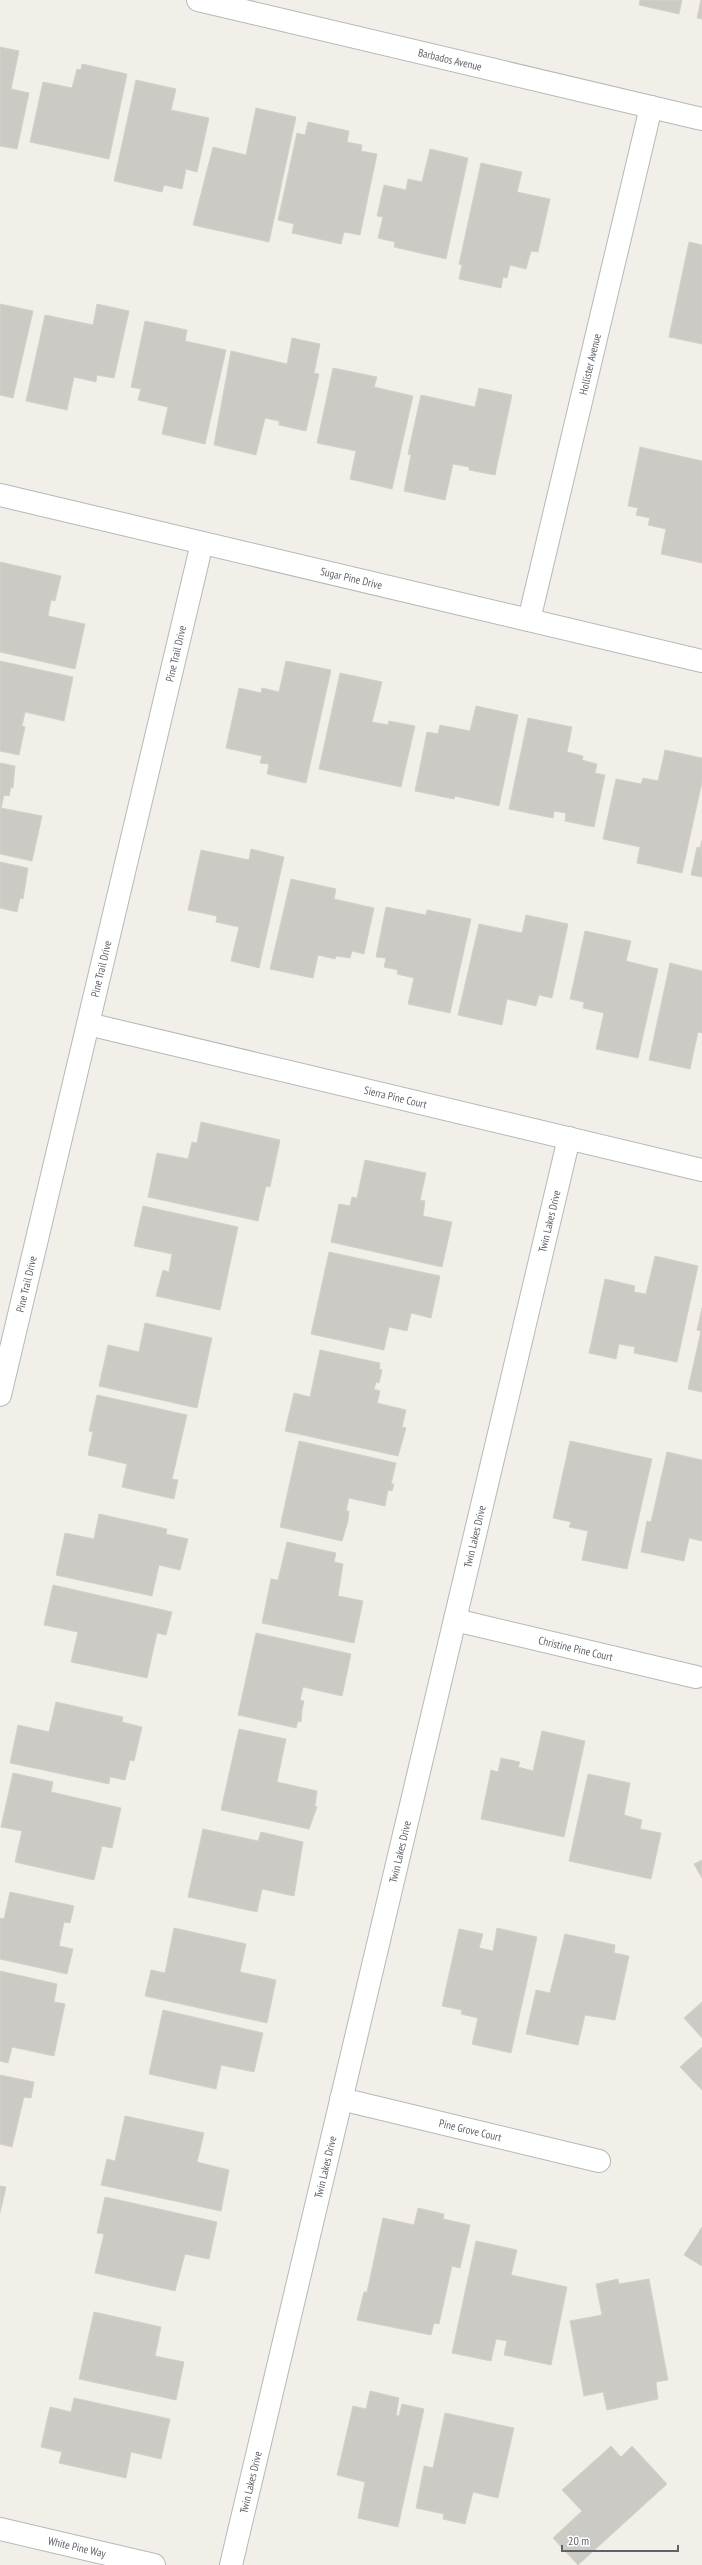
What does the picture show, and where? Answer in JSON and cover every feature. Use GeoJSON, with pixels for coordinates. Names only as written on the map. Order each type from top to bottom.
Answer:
{"type":"FeatureCollection","features":[{"type":"Feature","properties":{"kind":"street","name":"Barbados Avenue"},"geometry":{"type":"LineString","coordinates":[[198,0],[702,119]]}},
{"type":"Feature","properties":{"kind":"street","name":"Hollister Avenue"},"geometry":{"type":"LineString","coordinates":[[529,620],[651,107]]}},
{"type":"Feature","properties":{"kind":"street","name":"Sugar Pine Drive"},"geometry":{"type":"LineString","coordinates":[[0,495],[702,661]]}},
{"type":"Feature","properties":{"kind":"street","name":"Pine Trail Drive"},"geometry":{"type":"LineString","coordinates":[[0,1395],[202,543]]}},
{"type":"Feature","properties":{"kind":"street","name":"Sierra Pine Court"},"geometry":{"type":"LineString","coordinates":[[88,1024],[702,1170]]}},
{"type":"Feature","properties":{"kind":"street","name":"Twin Lakes Drive"},"geometry":{"type":"LineString","coordinates":[[231,2565],[569,1138]]}},
{"type":"Feature","properties":{"kind":"street","name":"Christine Pine Court"},"geometry":{"type":"LineString","coordinates":[[456,1620],[696,1677]]}},
{"type":"Feature","properties":{"kind":"street","name":"Pine Grove Court"},"geometry":{"type":"LineString","coordinates":[[341,2099],[599,2160]]}},
{"type":"Feature","properties":{"kind":"street","name":"White Pine Way"},"geometry":{"type":"LineString","coordinates":[[0,2528],[154,2565]]}},
{"type":"Feature","properties":{"kind":"building"},"geometry":{"type":"Polygon","coordinates":[[[640,0],[682,0],[679,14],[639,5],[640,0]]]}},
{"type":"Feature","properties":{"kind":"building"},"geometry":{"type":"Polygon","coordinates":[[[702,0],[702,19],[697,18],[702,0]]]}},
{"type":"Feature","properties":{"kind":"building"},"geometry":{"type":"Polygon","coordinates":[[[0,47],[19,51],[11,89],[29,93],[17,149],[0,146],[0,47]]]}},
{"type":"Feature","properties":{"kind":"building"},"geometry":{"type":"Polygon","coordinates":[[[82,64],[127,74],[109,159],[30,142],[43,82],[72,88],[77,69],[81,70],[82,64]]]}},
{"type":"Feature","properties":{"kind":"building"},"geometry":{"type":"Polygon","coordinates":[[[136,80],[176,89],[171,110],[209,118],[197,172],[186,169],[182,189],[164,185],[162,192],[114,181],[136,80]]]}},
{"type":"Feature","properties":{"kind":"building"},"geometry":{"type":"Polygon","coordinates":[[[256,108],[296,117],[269,242],[193,225],[213,147],[246,155],[256,108]]]}},
{"type":"Feature","properties":{"kind":"building"},"geometry":{"type":"Polygon","coordinates":[[[308,122],[349,131],[347,142],[362,145],[361,151],[377,154],[360,235],[344,232],[341,244],[292,233],[294,224],[278,220],[297,133],[305,135],[308,122]]]}},
{"type":"Feature","properties":{"kind":"building"},"geometry":{"type":"Polygon","coordinates":[[[430,149],[468,158],[446,259],[394,247],[395,242],[378,238],[383,217],[377,216],[384,185],[406,190],[408,179],[422,182],[430,149]]]}},
{"type":"Feature","properties":{"kind":"building"},"geometry":{"type":"Polygon","coordinates":[[[481,163],[522,172],[517,192],[550,199],[538,252],[531,251],[526,269],[510,265],[507,278],[503,277],[501,288],[459,279],[462,265],[459,264],[481,163]]]}},
{"type":"Feature","properties":{"kind":"building"},"geometry":{"type":"Polygon","coordinates":[[[689,242],[702,245],[702,344],[669,337],[689,242]]]}},
{"type":"Feature","properties":{"kind":"building"},"geometry":{"type":"Polygon","coordinates":[[[0,304],[33,311],[13,398],[0,395],[0,304]]]}},
{"type":"Feature","properties":{"kind":"building"},"geometry":{"type":"Polygon","coordinates":[[[97,304],[129,311],[114,378],[97,375],[96,382],[74,377],[67,410],[26,401],[45,315],[93,325],[97,304]]]}},
{"type":"Feature","properties":{"kind":"building"},"geometry":{"type":"Polygon","coordinates":[[[145,321],[187,330],[185,341],[226,350],[205,444],[162,434],[168,407],[138,400],[141,389],[131,387],[145,321]]]}},
{"type":"Feature","properties":{"kind":"building"},"geometry":{"type":"Polygon","coordinates":[[[292,338],[320,344],[314,373],[319,374],[306,431],[279,425],[279,421],[265,418],[256,455],[214,445],[231,351],[287,364],[292,338]]]}},
{"type":"Feature","properties":{"kind":"building"},"geometry":{"type":"Polygon","coordinates":[[[333,368],[377,377],[374,387],[413,396],[392,489],[350,479],[356,451],[317,443],[333,368]]]}},
{"type":"Feature","properties":{"kind":"building"},"geometry":{"type":"Polygon","coordinates":[[[479,388],[512,395],[495,475],[469,470],[469,467],[453,464],[445,500],[404,491],[411,455],[408,454],[421,395],[475,407],[479,388]]]}},
{"type":"Feature","properties":{"kind":"building"},"geometry":{"type":"Polygon","coordinates":[[[640,447],[702,461],[702,563],[661,554],[666,529],[648,525],[650,518],[636,515],[638,508],[628,506],[640,447]]]}},
{"type":"Feature","properties":{"kind":"building"},"geometry":{"type":"Polygon","coordinates":[[[0,562],[61,576],[55,601],[51,600],[48,616],[85,624],[75,669],[0,652],[0,562]]]}},
{"type":"Feature","properties":{"kind":"building"},"geometry":{"type":"Polygon","coordinates":[[[0,661],[73,677],[64,721],[25,712],[22,726],[25,727],[19,755],[0,751],[0,661]]]}},
{"type":"Feature","properties":{"kind":"building"},"geometry":{"type":"Polygon","coordinates":[[[286,661],[331,670],[306,783],[267,774],[269,764],[260,763],[262,756],[226,748],[239,688],[261,693],[262,688],[279,692],[286,661]]]}},
{"type":"Feature","properties":{"kind":"building"},"geometry":{"type":"Polygon","coordinates":[[[340,673],[382,682],[372,722],[388,725],[389,721],[415,726],[401,787],[319,769],[340,673]]]}},
{"type":"Feature","properties":{"kind":"building"},"geometry":{"type":"Polygon","coordinates":[[[476,706],[518,715],[499,806],[455,796],[454,799],[415,791],[427,732],[438,734],[440,725],[470,731],[476,706]]]}},
{"type":"Feature","properties":{"kind":"building"},"geometry":{"type":"Polygon","coordinates":[[[528,718],[572,727],[567,752],[583,756],[582,760],[597,764],[595,773],[605,775],[594,827],[565,821],[566,813],[554,811],[553,818],[509,809],[528,718]]]}},
{"type":"Feature","properties":{"kind":"building"},"geometry":{"type":"Polygon","coordinates":[[[665,750],[702,758],[702,782],[682,873],[637,863],[640,847],[603,839],[616,779],[641,784],[643,778],[658,781],[665,750]]]}},
{"type":"Feature","properties":{"kind":"building"},"geometry":{"type":"Polygon","coordinates":[[[0,763],[15,766],[13,788],[11,787],[9,796],[4,795],[1,808],[42,816],[32,861],[0,854],[0,763]]]}},
{"type":"Feature","properties":{"kind":"building"},"geometry":{"type":"Polygon","coordinates":[[[702,840],[702,877],[691,875],[697,847],[700,848],[702,840]]]}},
{"type":"Feature","properties":{"kind":"building"},"geometry":{"type":"Polygon","coordinates":[[[251,849],[284,857],[259,968],[231,961],[239,927],[216,922],[217,916],[188,910],[201,850],[249,860],[251,849]]]}},
{"type":"Feature","properties":{"kind":"building"},"geometry":{"type":"Polygon","coordinates":[[[0,862],[28,868],[23,899],[20,898],[17,912],[0,908],[0,862]]]}},
{"type":"Feature","properties":{"kind":"building"},"geometry":{"type":"Polygon","coordinates":[[[291,879],[336,889],[334,899],[374,908],[364,954],[352,951],[350,958],[336,956],[335,959],[318,955],[313,978],[270,969],[291,879]]]}},
{"type":"Feature","properties":{"kind":"building"},"geometry":{"type":"Polygon","coordinates":[[[386,907],[426,915],[427,910],[471,919],[450,1013],[408,1004],[414,978],[397,974],[398,970],[384,967],[386,958],[376,957],[386,907]]]}},
{"type":"Feature","properties":{"kind":"building"},"geometry":{"type":"Polygon","coordinates":[[[526,915],[568,924],[552,998],[539,995],[536,1006],[507,999],[502,1025],[458,1015],[479,924],[522,933],[526,915]]]}},
{"type":"Feature","properties":{"kind":"building"},"geometry":{"type":"Polygon","coordinates":[[[585,931],[631,941],[626,961],[658,969],[638,1058],[596,1049],[604,1013],[583,1008],[584,1002],[570,999],[585,931]]]}},
{"type":"Feature","properties":{"kind":"building"},"geometry":{"type":"Polygon","coordinates":[[[670,963],[702,971],[702,1033],[698,1032],[690,1069],[649,1060],[670,963]]]}},
{"type":"Feature","properties":{"kind":"building"},"geometry":{"type":"Polygon","coordinates":[[[201,1122],[280,1140],[270,1187],[266,1186],[258,1221],[148,1197],[157,1153],[188,1159],[192,1142],[197,1143],[201,1122]]]}},
{"type":"Feature","properties":{"kind":"building"},"geometry":{"type":"Polygon","coordinates":[[[365,1160],[426,1173],[420,1200],[425,1201],[423,1216],[452,1222],[442,1267],[331,1242],[339,1204],[350,1206],[352,1197],[357,1198],[365,1160]]]}},
{"type":"Feature","properties":{"kind":"building"},"geometry":{"type":"Polygon","coordinates":[[[143,1206],[238,1227],[220,1310],[156,1296],[163,1270],[169,1272],[172,1254],[134,1246],[143,1206]]]}},
{"type":"Feature","properties":{"kind":"building"},"geometry":{"type":"Polygon","coordinates":[[[329,1252],[440,1276],[431,1318],[411,1313],[407,1331],[389,1327],[384,1350],[311,1334],[329,1252]]]}},
{"type":"Feature","properties":{"kind":"building"},"geometry":{"type":"Polygon","coordinates":[[[655,1256],[698,1266],[677,1362],[634,1353],[635,1347],[619,1344],[616,1359],[589,1353],[605,1279],[635,1286],[634,1292],[646,1294],[655,1256]]]}},
{"type":"Feature","properties":{"kind":"building"},"geometry":{"type":"Polygon","coordinates":[[[702,1308],[702,1392],[688,1389],[701,1331],[697,1330],[702,1308]]]}},
{"type":"Feature","properties":{"kind":"building"},"geometry":{"type":"Polygon","coordinates":[[[145,1323],[212,1338],[197,1408],[99,1386],[108,1345],[139,1352],[145,1323]]]}},
{"type":"Feature","properties":{"kind":"building"},"geometry":{"type":"Polygon","coordinates":[[[320,1350],[380,1363],[379,1369],[382,1370],[379,1383],[376,1382],[374,1389],[380,1391],[377,1403],[406,1410],[402,1427],[406,1428],[398,1456],[285,1431],[294,1393],[310,1397],[320,1350]]]}},
{"type":"Feature","properties":{"kind":"building"},"geometry":{"type":"Polygon","coordinates":[[[97,1395],[187,1415],[172,1479],[178,1480],[174,1499],[122,1487],[127,1464],[88,1455],[93,1432],[89,1431],[97,1395]]]}},
{"type":"Feature","properties":{"kind":"building"},"geometry":{"type":"Polygon","coordinates":[[[299,1441],[396,1463],[391,1484],[394,1484],[392,1491],[388,1490],[385,1506],[349,1498],[346,1511],[349,1511],[348,1521],[342,1541],[280,1527],[299,1441]]]}},
{"type":"Feature","properties":{"kind":"building"},"geometry":{"type":"Polygon","coordinates":[[[570,1441],[652,1459],[627,1569],[582,1560],[588,1531],[569,1527],[571,1522],[553,1518],[570,1441]]]}},
{"type":"Feature","properties":{"kind":"building"},"geometry":{"type":"Polygon","coordinates":[[[667,1452],[702,1460],[702,1541],[689,1538],[684,1561],[641,1552],[647,1521],[651,1522],[667,1452]]]}},
{"type":"Feature","properties":{"kind":"building"},"geometry":{"type":"Polygon","coordinates":[[[99,1514],[167,1529],[166,1534],[188,1539],[180,1570],[159,1565],[152,1596],[56,1575],[65,1533],[94,1539],[99,1514]]]}},
{"type":"Feature","properties":{"kind":"building"},"geometry":{"type":"Polygon","coordinates":[[[287,1542],[336,1553],[334,1562],[343,1564],[338,1596],[363,1601],[354,1643],[262,1623],[271,1579],[278,1580],[287,1542]]]}},
{"type":"Feature","properties":{"kind":"building"},"geometry":{"type":"Polygon","coordinates":[[[53,1585],[172,1612],[166,1635],[157,1633],[147,1678],[71,1662],[78,1632],[44,1625],[53,1585]]]}},
{"type":"Feature","properties":{"kind":"building"},"geometry":{"type":"Polygon","coordinates":[[[256,1633],[351,1654],[342,1696],[303,1687],[300,1700],[304,1701],[301,1722],[298,1721],[296,1728],[238,1715],[256,1633]]]}},
{"type":"Feature","properties":{"kind":"building"},"geometry":{"type":"Polygon","coordinates":[[[56,1702],[123,1717],[122,1722],[142,1727],[134,1761],[130,1760],[125,1780],[110,1777],[109,1784],[10,1763],[18,1725],[49,1732],[56,1702]]]}},
{"type":"Feature","properties":{"kind":"building"},"geometry":{"type":"Polygon","coordinates":[[[239,1729],[286,1739],[277,1782],[317,1791],[315,1806],[317,1807],[309,1829],[221,1810],[239,1729]]]}},
{"type":"Feature","properties":{"kind":"building"},"geometry":{"type":"Polygon","coordinates":[[[542,1731],[585,1741],[564,1837],[481,1819],[491,1770],[498,1772],[501,1758],[520,1762],[518,1767],[533,1771],[542,1731]]]}},
{"type":"Feature","properties":{"kind":"building"},"geometry":{"type":"Polygon","coordinates":[[[13,1773],[53,1782],[51,1792],[121,1808],[112,1848],[102,1846],[94,1880],[15,1862],[22,1831],[1,1827],[13,1773]]]}},
{"type":"Feature","properties":{"kind":"building"},"geometry":{"type":"Polygon","coordinates":[[[588,1774],[630,1783],[624,1815],[642,1820],[640,1829],[661,1833],[651,1879],[569,1861],[588,1774]]]}},
{"type":"Feature","properties":{"kind":"building"},"geometry":{"type":"Polygon","coordinates":[[[203,1829],[258,1841],[261,1832],[303,1842],[294,1896],[262,1889],[257,1912],[188,1897],[203,1829]]]}},
{"type":"Feature","properties":{"kind":"building"},"geometry":{"type":"Polygon","coordinates":[[[702,1860],[702,1878],[694,1864],[702,1860]]]}},
{"type":"Feature","properties":{"kind":"building"},"geometry":{"type":"Polygon","coordinates":[[[10,1892],[74,1906],[70,1923],[64,1922],[59,1946],[73,1949],[67,1974],[0,1959],[0,1918],[4,1919],[10,1892]]]}},
{"type":"Feature","properties":{"kind":"building"},"geometry":{"type":"Polygon","coordinates":[[[174,1928],[246,1944],[240,1972],[276,1980],[267,2023],[145,1996],[151,1970],[165,1973],[174,1928]]]}},
{"type":"Feature","properties":{"kind":"building"},"geometry":{"type":"Polygon","coordinates":[[[497,1928],[537,1937],[511,2053],[472,2044],[478,2018],[461,2014],[462,2010],[442,2006],[459,1929],[483,1934],[479,1948],[493,1951],[497,1928]]]}},
{"type":"Feature","properties":{"kind":"building"},"geometry":{"type":"Polygon","coordinates":[[[565,1934],[615,1945],[614,1953],[629,1956],[615,2020],[585,2015],[578,2045],[526,2034],[536,1990],[550,1993],[565,1934]]]}},
{"type":"Feature","properties":{"kind":"building"},"geometry":{"type":"Polygon","coordinates":[[[0,1971],[57,1984],[54,2002],[65,2004],[54,2056],[12,2047],[8,2063],[0,2061],[0,1971]]]}},
{"type":"Feature","properties":{"kind":"building"},"geometry":{"type":"Polygon","coordinates":[[[702,2002],[702,2038],[684,2018],[702,2002]]]}},
{"type":"Feature","properties":{"kind":"building"},"geometry":{"type":"Polygon","coordinates":[[[163,2010],[263,2033],[254,2072],[221,2065],[216,2089],[149,2074],[163,2010]]]}},
{"type":"Feature","properties":{"kind":"building"},"geometry":{"type":"Polygon","coordinates":[[[702,2047],[702,2090],[680,2067],[702,2047]]]}},
{"type":"Feature","properties":{"kind":"building"},"geometry":{"type":"Polygon","coordinates":[[[0,2075],[34,2082],[31,2098],[24,2097],[12,2147],[0,2144],[0,2075]]]}},
{"type":"Feature","properties":{"kind":"building"},"geometry":{"type":"Polygon","coordinates":[[[125,2116],[204,2133],[197,2162],[229,2170],[221,2211],[101,2185],[107,2159],[115,2161],[125,2116]]]}},
{"type":"Feature","properties":{"kind":"building"},"geometry":{"type":"Polygon","coordinates":[[[0,2186],[6,2187],[0,2213],[0,2186]]]}},
{"type":"Feature","properties":{"kind":"building"},"geometry":{"type":"Polygon","coordinates":[[[105,2197],[217,2222],[209,2259],[185,2254],[175,2291],[95,2273],[104,2234],[97,2233],[105,2197]]]}},
{"type":"Feature","properties":{"kind":"building"},"geometry":{"type":"Polygon","coordinates":[[[418,2208],[444,2214],[443,2219],[470,2225],[460,2268],[452,2266],[439,2324],[434,2323],[431,2335],[357,2320],[364,2292],[367,2292],[383,2218],[414,2225],[418,2208]]]}},
{"type":"Feature","properties":{"kind":"building"},"geometry":{"type":"Polygon","coordinates":[[[702,2227],[702,2266],[684,2255],[702,2227]]]}},
{"type":"Feature","properties":{"kind":"building"},"geometry":{"type":"Polygon","coordinates":[[[476,2241],[517,2250],[511,2275],[567,2287],[551,2365],[504,2355],[507,2341],[496,2339],[491,2361],[452,2353],[476,2241]]]}},
{"type":"Feature","properties":{"kind":"building"},"geometry":{"type":"Polygon","coordinates":[[[618,2279],[619,2284],[649,2279],[668,2380],[656,2382],[658,2399],[607,2410],[603,2392],[584,2396],[570,2321],[602,2315],[596,2284],[618,2279]]]}},
{"type":"Feature","properties":{"kind":"building"},"geometry":{"type":"Polygon","coordinates":[[[94,2312],[161,2327],[155,2356],[184,2362],[176,2400],[79,2379],[94,2312]]]}},
{"type":"Feature","properties":{"kind":"building"},"geometry":{"type":"Polygon","coordinates":[[[370,2391],[399,2398],[396,2415],[399,2416],[402,2404],[424,2409],[398,2527],[358,2518],[365,2482],[337,2475],[353,2406],[366,2409],[370,2391]]]}},
{"type":"Feature","properties":{"kind":"building"},"geometry":{"type":"Polygon","coordinates":[[[74,2398],[170,2419],[161,2459],[131,2452],[126,2478],[59,2463],[62,2452],[41,2447],[50,2407],[71,2412],[74,2398]]]}},
{"type":"Feature","properties":{"kind":"building"},"geometry":{"type":"Polygon","coordinates":[[[445,2413],[514,2428],[498,2498],[473,2492],[465,2524],[443,2519],[444,2514],[416,2508],[424,2466],[433,2468],[445,2413]]]}},
{"type":"Feature","properties":{"kind":"building"},"geometry":{"type":"Polygon","coordinates":[[[611,2446],[621,2457],[632,2446],[667,2484],[578,2565],[553,2538],[582,2511],[562,2490],[611,2446]]]}}]}
